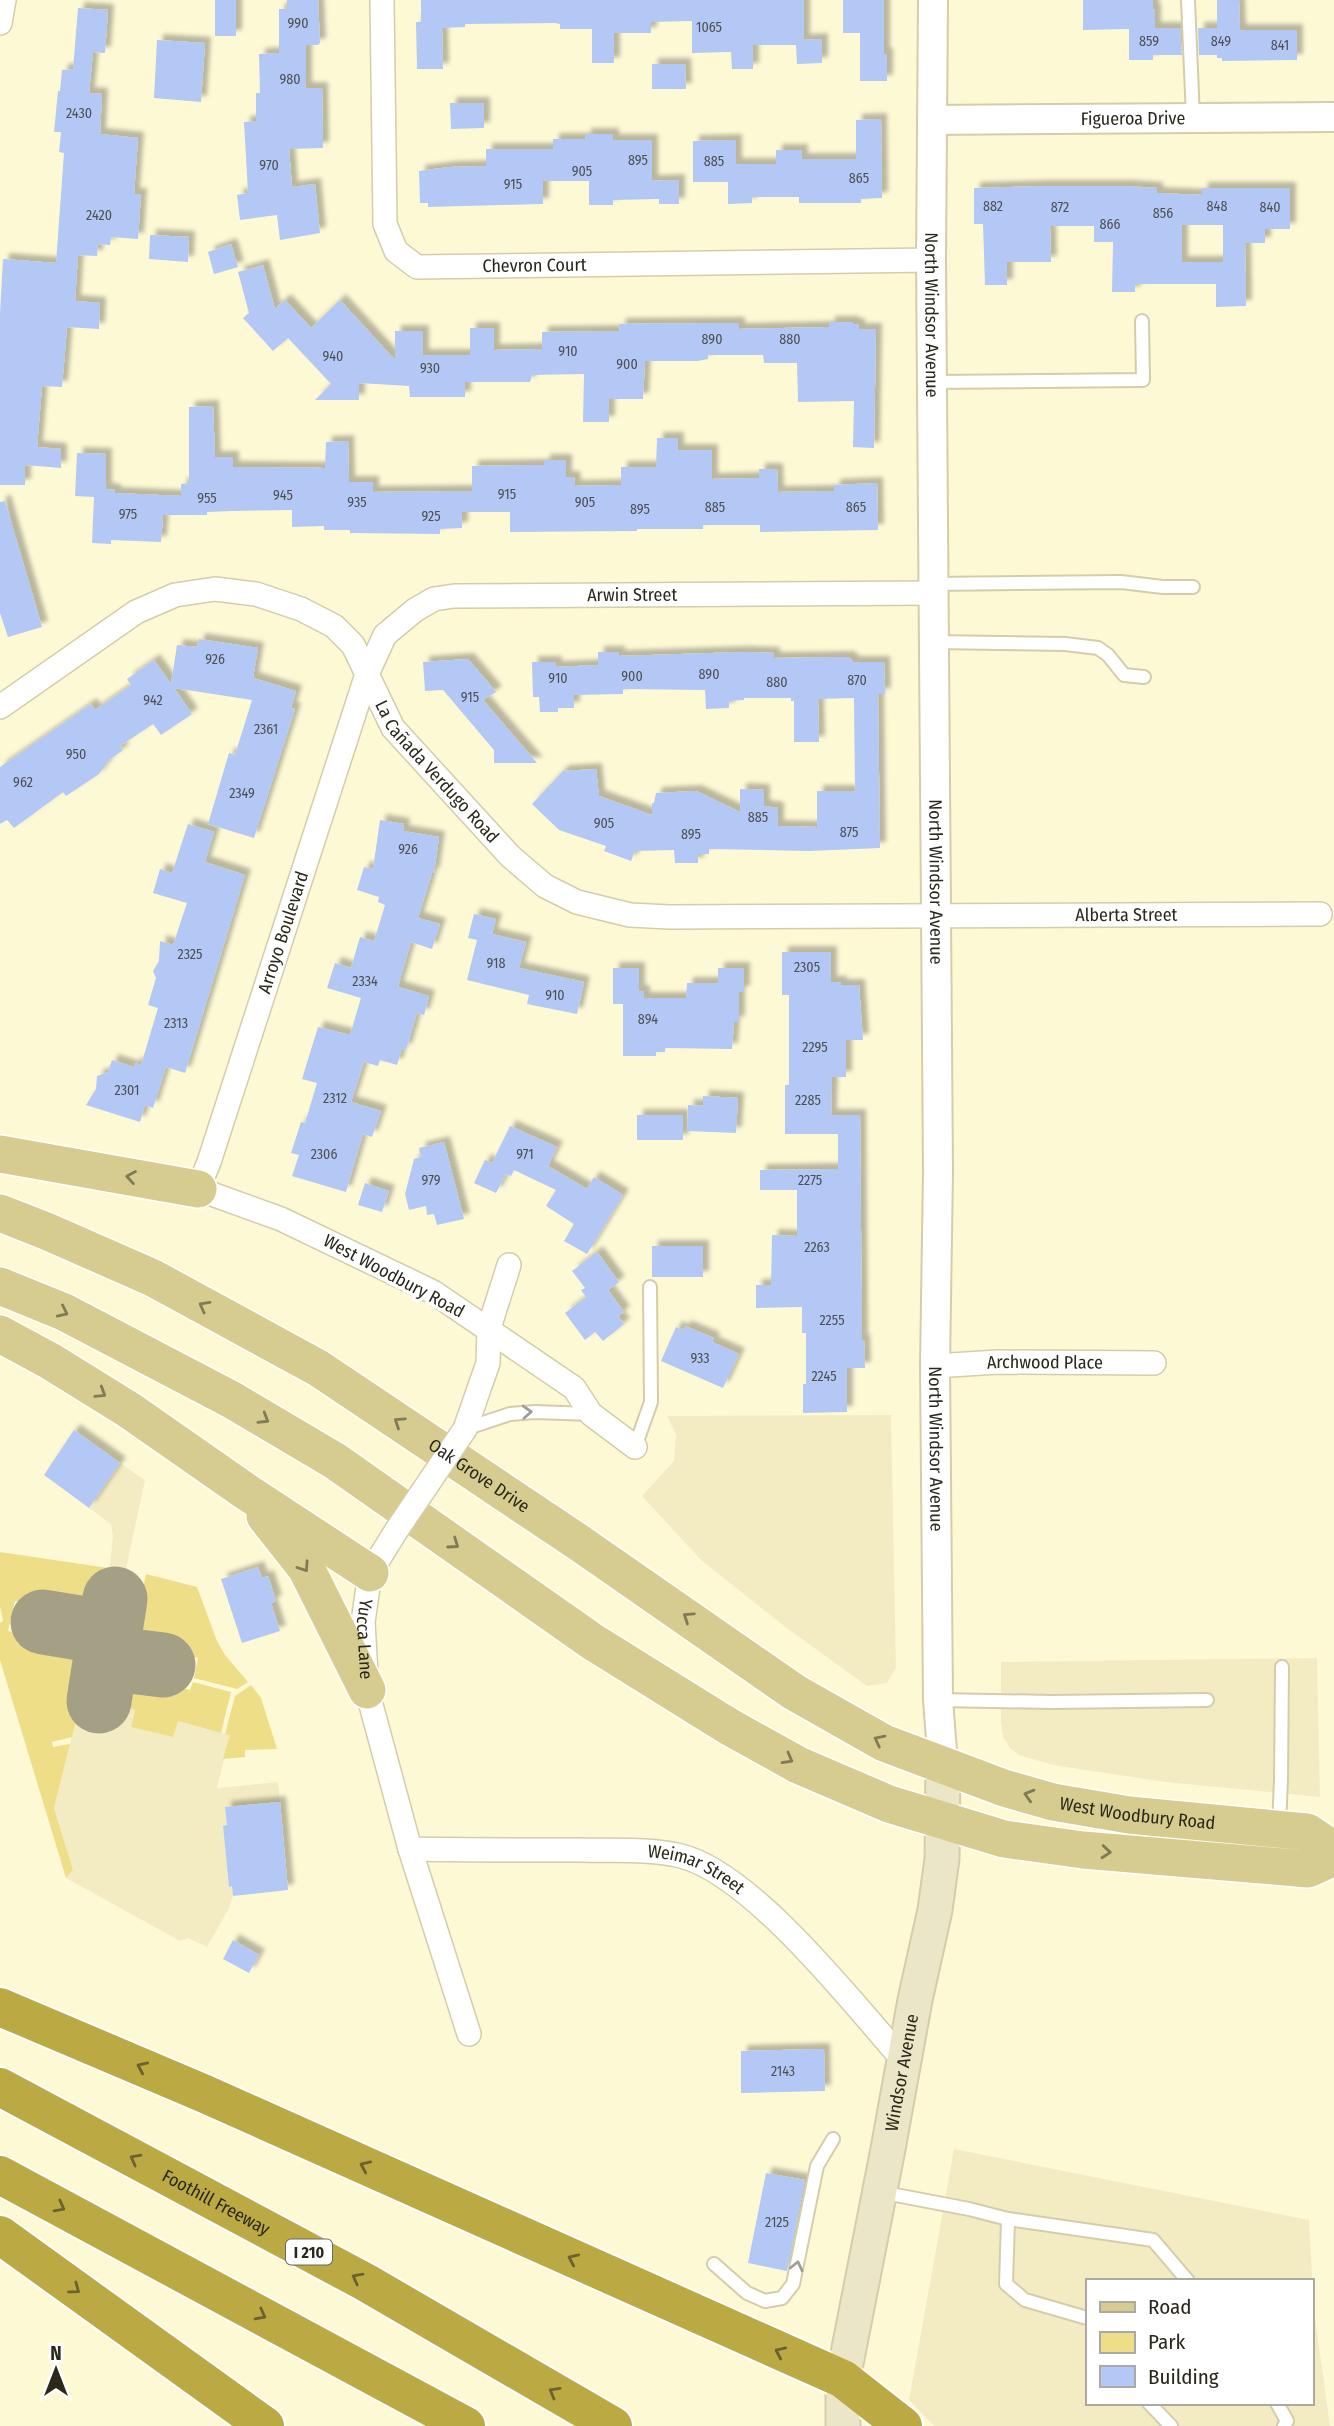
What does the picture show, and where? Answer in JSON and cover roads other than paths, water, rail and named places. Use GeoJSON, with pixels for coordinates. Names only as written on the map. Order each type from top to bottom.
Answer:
{"type":"FeatureCollection","features":[{"type":"Feature","properties":{"kind":"highway"},"geometry":{"type":"LineString","coordinates":[[0,2007],[205,2094],[842,2384],[903,2426]]}},
{"type":"Feature","properties":{"kind":"highway","name":"Foothill Freeway"},"geometry":{"type":"LineString","coordinates":[[0,2087],[365,2282],[613,2426]]}},
{"type":"Feature","properties":{"kind":"highway"},"geometry":{"type":"LineString","coordinates":[[0,2175],[466,2426]]}},
{"type":"Feature","properties":{"kind":"highway"},"geometry":{"type":"LineString","coordinates":[[0,2235],[265,2426]]}},
{"type":"Feature","properties":{"kind":"main road"},"geometry":{"type":"LineString","coordinates":[[0,1154],[198,1189]]}},
{"type":"Feature","properties":{"kind":"main road","name":"Oak Grove Drive"},"geometry":{"type":"LineString","coordinates":[[0,1213],[153,1278],[318,1368],[578,1542],[794,1692],[884,1743],[943,1764]]}},
{"type":"Feature","properties":{"kind":"main road"},"geometry":{"type":"LineString","coordinates":[[0,1286],[64,1312],[232,1400],[335,1461],[593,1642],[728,1726],[797,1765],[889,1804],[1004,1839],[1083,1850],[1308,1869],[1334,1857]]}},
{"type":"Feature","properties":{"kind":"main road"},"geometry":{"type":"LineString","coordinates":[[0,1334],[130,1410],[248,1493],[370,1573]]}},
{"type":"Feature","properties":{"kind":"main road"},"geometry":{"type":"LineString","coordinates":[[248,1493],[306,1568],[367,1690]]}},
{"type":"Feature","properties":{"kind":"main road","name":"Windsor Avenue"},"geometry":{"type":"LineString","coordinates":[[842,2384],[915,2000],[935,1910],[941,1867],[943,1764]]}},
{"type":"Feature","properties":{"kind":"main road","name":"West Woodbury Road"},"geometry":{"type":"LineString","coordinates":[[943,1764],[1004,1788],[1053,1802],[1129,1815],[1307,1832],[1334,1850]]}},
{"type":"Feature","properties":{"kind":"main road"},"geometry":{"type":"LineString","coordinates":[[825,2426],[842,2384]]}},
{"type":"Feature","properties":{"kind":"main road"},"geometry":{"type":"LineString","coordinates":[[842,2384],[843,2426]]}},
{"type":"Feature","properties":{"kind":"street"},"geometry":{"type":"LineString","coordinates":[[0,23],[4,0]]}},
{"type":"Feature","properties":{"kind":"street","name":"Chevron Court"},"geometry":{"type":"LineString","coordinates":[[382,0],[385,224],[396,251],[417,267],[932,260]]}},
{"type":"Feature","properties":{"kind":"street","name":"North Windsor Avenue"},"geometry":{"type":"LineString","coordinates":[[933,0],[934,916],[938,1172],[935,1366],[938,1700],[943,1764]]}},
{"type":"Feature","properties":{"kind":"street","name":"Figueroa Drive"},"geometry":{"type":"LineString","coordinates":[[932,120],[1334,117]]}},
{"type":"Feature","properties":{"kind":"street","name":"Arwin Street"},"geometry":{"type":"LineString","coordinates":[[367,674],[385,635],[433,599],[454,596],[933,588]]}},
{"type":"Feature","properties":{"kind":"street","name":"La Cañada Verdugo Road"},"geometry":{"type":"LineString","coordinates":[[0,707],[136,612],[175,595],[215,589],[256,594],[301,609],[334,626],[353,645],[393,729],[510,856],[545,886],[577,902],[630,915],[670,917],[934,916]]}},
{"type":"Feature","properties":{"kind":"street","name":"Arroyo Boulevard"},"geometry":{"type":"LineString","coordinates":[[198,1189],[367,674]]}},
{"type":"Feature","properties":{"kind":"street","name":"Alberta Street"},"geometry":{"type":"LineString","coordinates":[[934,916],[1320,914]]}},
{"type":"Feature","properties":{"kind":"street","name":"West Woodbury Road"},"geometry":{"type":"LineString","coordinates":[[198,1189],[281,1219],[433,1292],[574,1388],[591,1414],[635,1447]]}},
{"type":"Feature","properties":{"kind":"street","name":"Yucca Lane"},"geometry":{"type":"LineString","coordinates":[[469,2034],[411,1849],[367,1690],[363,1622],[370,1573],[466,1429],[488,1363],[489,1328],[509,1265]]}},
{"type":"Feature","properties":{"kind":"street","name":"Archwood Place"},"geometry":{"type":"LineString","coordinates":[[935,1366],[998,1363],[1154,1363]]}},
{"type":"Feature","properties":{"kind":"street","name":"Weimar Street"},"geometry":{"type":"LineString","coordinates":[[411,1849],[638,1851],[681,1856],[716,1871],[750,1897],[806,1950],[905,2062]]}},
{"type":"Feature","properties":{"kind":"lane"},"geometry":{"type":"LineString","coordinates":[[1188,0],[1194,118]]}},
{"type":"Feature","properties":{"kind":"lane"},"geometry":{"type":"LineString","coordinates":[[932,382],[1143,380],[1142,321]]}},
{"type":"Feature","properties":{"kind":"lane"},"geometry":{"type":"LineString","coordinates":[[933,588],[1121,582],[1193,587]]}},
{"type":"Feature","properties":{"kind":"lane"},"geometry":{"type":"LineString","coordinates":[[933,642],[1065,644],[1098,649],[1108,655],[1124,675],[1144,677]]}},
{"type":"Feature","properties":{"kind":"lane"},"geometry":{"type":"LineString","coordinates":[[635,1447],[651,1402],[650,1287]]}},
{"type":"Feature","properties":{"kind":"lane"},"geometry":{"type":"LineString","coordinates":[[466,1429],[510,1414],[591,1414]]}},
{"type":"Feature","properties":{"kind":"lane"},"geometry":{"type":"LineString","coordinates":[[1278,1829],[1282,1667]]}},
{"type":"Feature","properties":{"kind":"lane"},"geometry":{"type":"LineString","coordinates":[[938,1700],[1207,1700]]}},
{"type":"Feature","properties":{"kind":"lane"},"geometry":{"type":"LineString","coordinates":[[714,2264],[747,2293],[765,2301],[782,2298],[793,2284],[817,2166],[833,2139]]}},
{"type":"Feature","properties":{"kind":"lane"},"geometry":{"type":"LineString","coordinates":[[880,2192],[1008,2219],[1153,2240],[1186,2279]]}},
{"type":"Feature","properties":{"kind":"lane"},"geometry":{"type":"LineString","coordinates":[[1008,2219],[1006,2284],[1025,2300],[1086,2318]]}},
{"type":"Feature","properties":{"kind":"lane"},"geometry":{"type":"LineString","coordinates":[[1151,2405],[1171,2426]]}},
{"type":"Feature","properties":{"kind":"lane"},"geometry":{"type":"LineString","coordinates":[[1279,2405],[1287,2421],[1284,2426]]}}]}
